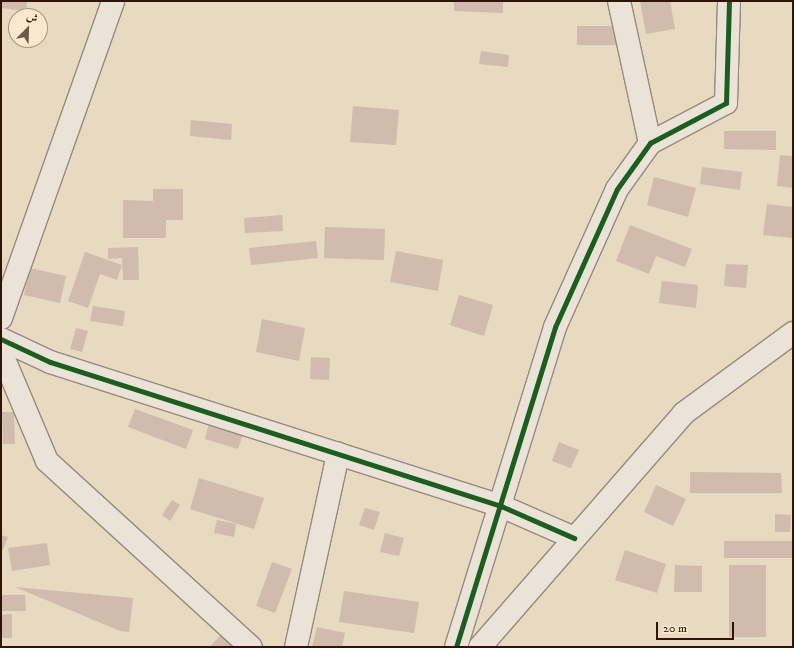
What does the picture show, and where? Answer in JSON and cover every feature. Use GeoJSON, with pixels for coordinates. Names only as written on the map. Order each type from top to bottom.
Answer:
{"type":"FeatureCollection","features":[{"type":"Feature","properties":{"kind":"street"},"geometry":{"type":"LineString","coordinates":[[1,318],[113,1]]}},
{"type":"Feature","properties":{"kind":"street"},"geometry":{"type":"LineString","coordinates":[[619,1],[650,143]]}},
{"type":"Feature","properties":{"kind":"street"},"geometry":{"type":"LineString","coordinates":[[456,647],[556,327],[616,189],[650,143],[726,103],[729,1]]}},
{"type":"Feature","properties":{"kind":"street"},"geometry":{"type":"LineString","coordinates":[[480,647],[684,413],[793,333]]}},
{"type":"Feature","properties":{"kind":"street"},"geometry":{"type":"LineString","coordinates":[[1,339],[50,362],[501,506],[574,538]]}},
{"type":"Feature","properties":{"kind":"street"},"geometry":{"type":"LineString","coordinates":[[1,352],[47,461],[251,647]]}},
{"type":"Feature","properties":{"kind":"street"},"geometry":{"type":"LineString","coordinates":[[296,647],[338,454]]}},
{"type":"Feature","properties":{"kind":"building"},"geometry":{"type":"Polygon","coordinates":[[[1,1],[27,1],[26,8],[1,8],[1,1]]]}},
{"type":"Feature","properties":{"kind":"building"},"geometry":{"type":"Polygon","coordinates":[[[454,1],[503,1],[503,13],[454,11],[454,1]]]}},
{"type":"Feature","properties":{"kind":"building"},"geometry":{"type":"Polygon","coordinates":[[[640,1],[670,1],[675,29],[646,34],[640,1]]]}},
{"type":"Feature","properties":{"kind":"building"},"geometry":{"type":"Polygon","coordinates":[[[577,26],[619,26],[619,45],[577,45],[577,26]]]}},
{"type":"Feature","properties":{"kind":"building"},"geometry":{"type":"Polygon","coordinates":[[[481,51],[509,55],[508,67],[479,64],[481,51]]]}},
{"type":"Feature","properties":{"kind":"building"},"geometry":{"type":"Polygon","coordinates":[[[353,106],[399,110],[396,145],[350,142],[353,106]]]}},
{"type":"Feature","properties":{"kind":"building"},"geometry":{"type":"Polygon","coordinates":[[[191,120],[232,124],[231,140],[190,136],[191,120]]]}},
{"type":"Feature","properties":{"kind":"building"},"geometry":{"type":"Polygon","coordinates":[[[724,131],[776,131],[776,150],[724,149],[724,131]]]}},
{"type":"Feature","properties":{"kind":"building"},"geometry":{"type":"Polygon","coordinates":[[[780,155],[793,156],[793,188],[777,186],[780,155]]]}},
{"type":"Feature","properties":{"kind":"building"},"geometry":{"type":"Polygon","coordinates":[[[702,167],[742,172],[740,190],[700,184],[702,167]]]}},
{"type":"Feature","properties":{"kind":"building"},"geometry":{"type":"Polygon","coordinates":[[[654,177],[696,188],[688,217],[647,205],[654,177]]]}},
{"type":"Feature","properties":{"kind":"building"},"geometry":{"type":"Polygon","coordinates":[[[153,189],[183,189],[183,220],[166,220],[166,238],[123,238],[123,200],[153,201],[153,189]]]}},
{"type":"Feature","properties":{"kind":"building"},"geometry":{"type":"Polygon","coordinates":[[[767,204],[793,207],[793,238],[763,235],[767,204]]]}},
{"type":"Feature","properties":{"kind":"building"},"geometry":{"type":"Polygon","coordinates":[[[282,215],[283,231],[245,233],[244,218],[282,215]]]}},
{"type":"Feature","properties":{"kind":"building"},"geometry":{"type":"Polygon","coordinates":[[[630,225],[692,249],[685,267],[656,256],[649,274],[616,261],[630,225]]]}},
{"type":"Feature","properties":{"kind":"building"},"geometry":{"type":"Polygon","coordinates":[[[325,227],[385,229],[384,260],[324,258],[325,227]]]}},
{"type":"Feature","properties":{"kind":"building"},"geometry":{"type":"Polygon","coordinates":[[[316,241],[318,258],[251,265],[249,248],[316,241]]]}},
{"type":"Feature","properties":{"kind":"building"},"geometry":{"type":"Polygon","coordinates":[[[138,247],[139,280],[123,280],[122,258],[108,259],[108,248],[138,247]]]}},
{"type":"Feature","properties":{"kind":"building"},"geometry":{"type":"Polygon","coordinates":[[[396,251],[443,260],[438,291],[390,282],[396,251]]]}},
{"type":"Feature","properties":{"kind":"building"},"geometry":{"type":"Polygon","coordinates":[[[85,252],[122,265],[117,280],[100,274],[88,308],[68,301],[85,252]]]}},
{"type":"Feature","properties":{"kind":"building"},"geometry":{"type":"Polygon","coordinates":[[[726,264],[748,265],[746,288],[724,286],[726,264]]]}},
{"type":"Feature","properties":{"kind":"building"},"geometry":{"type":"Polygon","coordinates":[[[30,268],[66,276],[60,303],[24,295],[30,268]]]}},
{"type":"Feature","properties":{"kind":"building"},"geometry":{"type":"Polygon","coordinates":[[[662,281],[698,285],[696,308],[659,303],[662,281]]]}},
{"type":"Feature","properties":{"kind":"building"},"geometry":{"type":"Polygon","coordinates":[[[459,295],[493,305],[484,336],[450,325],[459,295]]]}},
{"type":"Feature","properties":{"kind":"building"},"geometry":{"type":"Polygon","coordinates":[[[93,306],[125,311],[123,326],[90,321],[93,306]]]}},
{"type":"Feature","properties":{"kind":"building"},"geometry":{"type":"Polygon","coordinates":[[[262,319],[305,328],[299,361],[256,352],[262,319]]]}},
{"type":"Feature","properties":{"kind":"building"},"geometry":{"type":"Polygon","coordinates":[[[76,328],[88,331],[82,352],[70,349],[76,328]]]}},
{"type":"Feature","properties":{"kind":"building"},"geometry":{"type":"Polygon","coordinates":[[[311,357],[330,358],[329,380],[310,379],[311,357]]]}},
{"type":"Feature","properties":{"kind":"building"},"geometry":{"type":"Polygon","coordinates":[[[135,409],[193,430],[186,449],[128,427],[135,409]]]}},
{"type":"Feature","properties":{"kind":"building"},"geometry":{"type":"Polygon","coordinates":[[[2,412],[14,412],[15,444],[3,444],[2,412]]]}},
{"type":"Feature","properties":{"kind":"building"},"geometry":{"type":"Polygon","coordinates":[[[209,422],[244,431],[238,449],[205,439],[209,422]]]}},
{"type":"Feature","properties":{"kind":"building"},"geometry":{"type":"Polygon","coordinates":[[[559,442],[579,450],[571,468],[552,461],[559,442]]]}},
{"type":"Feature","properties":{"kind":"building"},"geometry":{"type":"Polygon","coordinates":[[[690,472],[781,473],[782,493],[690,493],[690,472]]]}},
{"type":"Feature","properties":{"kind":"building"},"geometry":{"type":"Polygon","coordinates":[[[199,478],[264,498],[254,529],[190,509],[199,478]]]}},
{"type":"Feature","properties":{"kind":"building"},"geometry":{"type":"Polygon","coordinates":[[[656,485],[686,499],[673,526],[644,512],[656,485]]]}},
{"type":"Feature","properties":{"kind":"building"},"geometry":{"type":"Polygon","coordinates":[[[172,500],[180,505],[170,521],[162,515],[172,500]]]}},
{"type":"Feature","properties":{"kind":"building"},"geometry":{"type":"Polygon","coordinates":[[[365,508],[380,512],[374,530],[359,525],[365,508]]]}},
{"type":"Feature","properties":{"kind":"building"},"geometry":{"type":"Polygon","coordinates":[[[775,514],[791,515],[790,532],[775,532],[775,514]]]}},
{"type":"Feature","properties":{"kind":"building"},"geometry":{"type":"Polygon","coordinates":[[[217,520],[236,524],[234,537],[214,533],[217,520]]]}},
{"type":"Feature","properties":{"kind":"building"},"geometry":{"type":"Polygon","coordinates":[[[385,533],[404,538],[399,556],[380,552],[385,533]]]}},
{"type":"Feature","properties":{"kind":"building"},"geometry":{"type":"Polygon","coordinates":[[[1,535],[8,537],[1,554],[1,535]]]}},
{"type":"Feature","properties":{"kind":"building"},"geometry":{"type":"Polygon","coordinates":[[[724,541],[793,541],[793,558],[724,558],[724,541]]]}},
{"type":"Feature","properties":{"kind":"building"},"geometry":{"type":"Polygon","coordinates":[[[47,543],[50,565],[12,571],[8,548],[47,543]]]}},
{"type":"Feature","properties":{"kind":"building"},"geometry":{"type":"Polygon","coordinates":[[[625,550],[666,564],[657,593],[615,580],[625,550]]]}},
{"type":"Feature","properties":{"kind":"building"},"geometry":{"type":"Polygon","coordinates":[[[272,562],[292,569],[275,613],[256,606],[272,562]]]}},
{"type":"Feature","properties":{"kind":"building"},"geometry":{"type":"Polygon","coordinates":[[[675,565],[702,566],[702,592],[674,592],[675,565]]]}},
{"type":"Feature","properties":{"kind":"building"},"geometry":{"type":"Polygon","coordinates":[[[729,565],[766,565],[766,637],[729,637],[729,565]]]}},
{"type":"Feature","properties":{"kind":"building"},"geometry":{"type":"Polygon","coordinates":[[[15,587],[133,598],[129,632],[120,631],[15,587]]]}},
{"type":"Feature","properties":{"kind":"building"},"geometry":{"type":"Polygon","coordinates":[[[344,591],[419,602],[414,633],[339,622],[344,591]]]}},
{"type":"Feature","properties":{"kind":"building"},"geometry":{"type":"Polygon","coordinates":[[[1,595],[25,595],[26,611],[1,611],[1,595]]]}},
{"type":"Feature","properties":{"kind":"building"},"geometry":{"type":"Polygon","coordinates":[[[12,614],[12,638],[1,638],[1,615],[12,614]]]}},
{"type":"Feature","properties":{"kind":"building"},"geometry":{"type":"Polygon","coordinates":[[[317,627],[345,633],[342,647],[312,647],[317,627]]]}},
{"type":"Feature","properties":{"kind":"building"},"geometry":{"type":"Polygon","coordinates":[[[224,631],[243,647],[210,647],[224,631]]]}},
{"type":"Feature","properties":{"kind":"cycle path"},"geometry":{"type":"LineString","coordinates":[[456,647],[555,327],[617,189],[650,143],[726,103],[729,1]]}},
{"type":"Feature","properties":{"kind":"cycle path"},"geometry":{"type":"LineString","coordinates":[[1,339],[50,362],[501,506],[574,538]]}}]}
